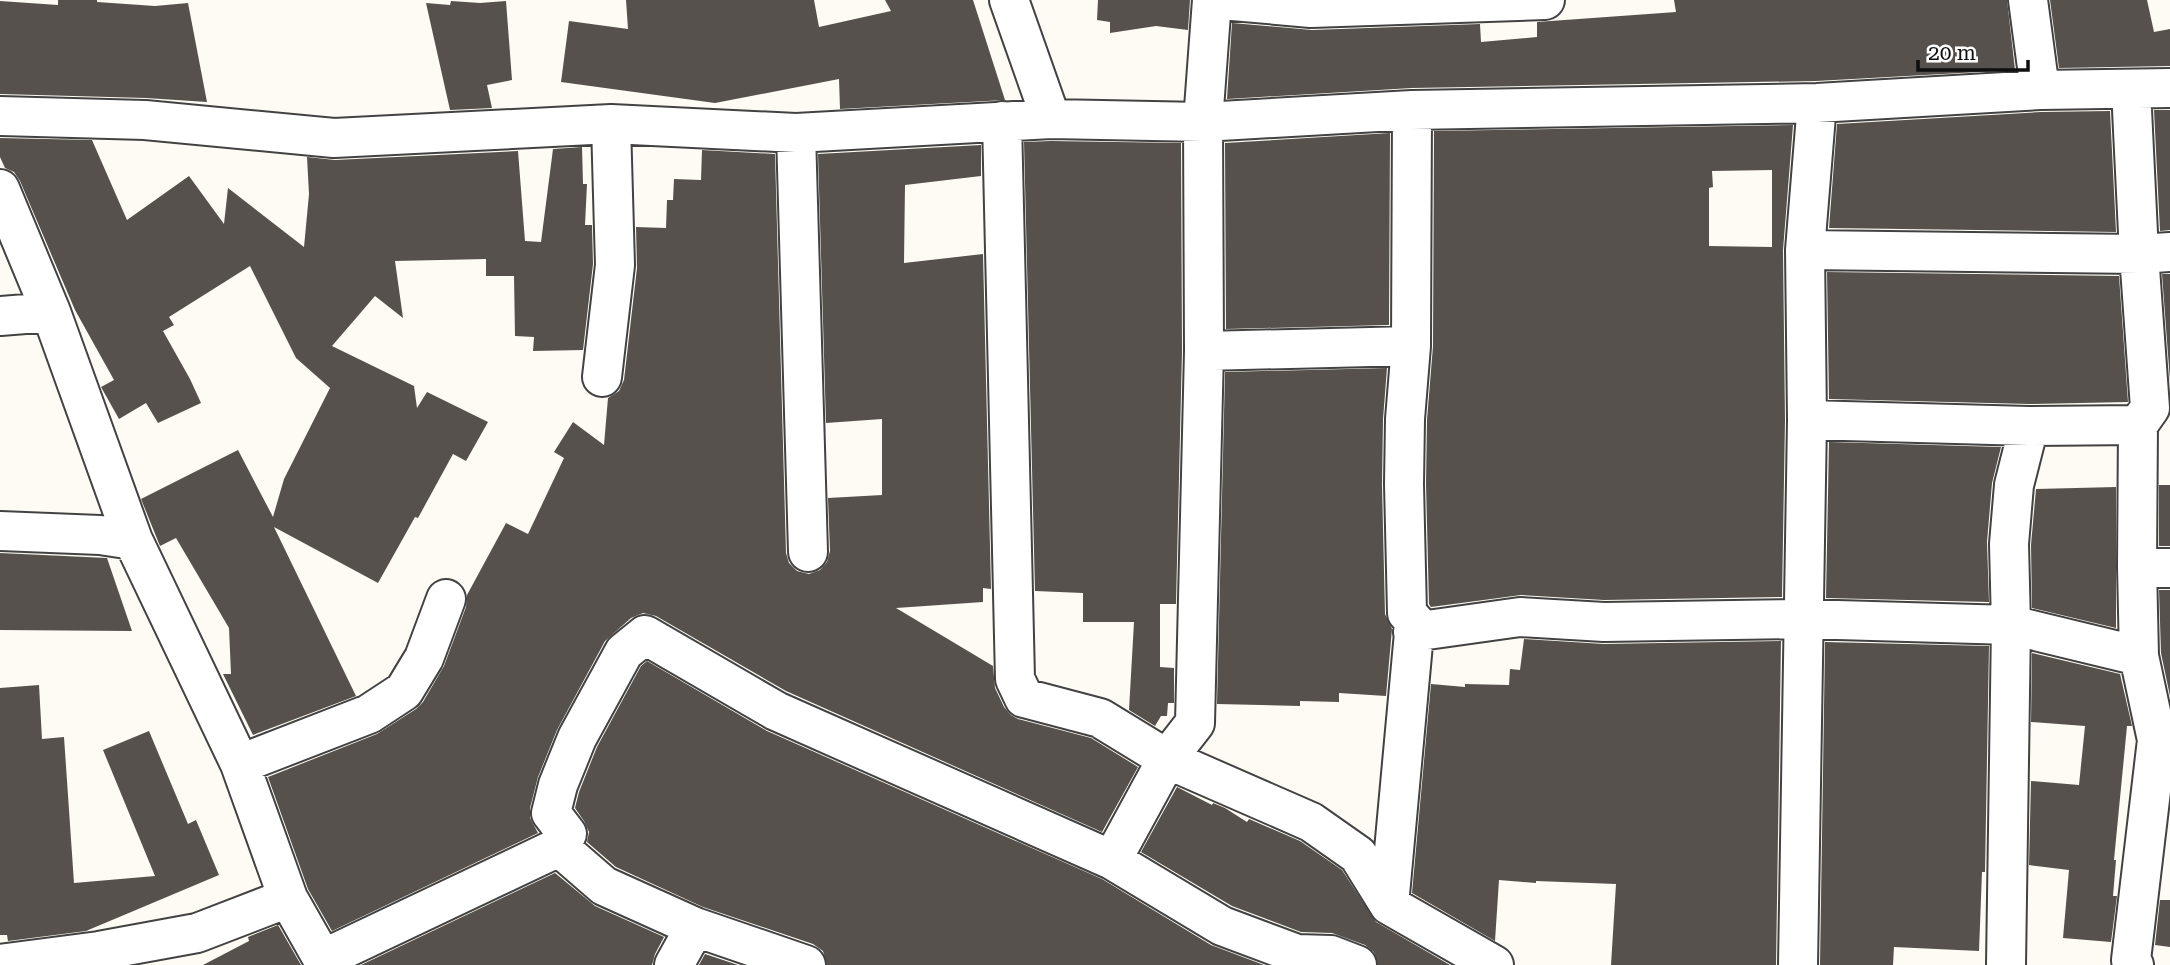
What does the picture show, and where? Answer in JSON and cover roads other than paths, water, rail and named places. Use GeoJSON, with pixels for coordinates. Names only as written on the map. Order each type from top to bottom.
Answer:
{"type":"FeatureCollection","features":[{"type":"Feature","properties":{"kind":"street"},"geometry":{"type":"LineString","coordinates":[[1009,0],[1051,119]]}},
{"type":"Feature","properties":{"kind":"street"},"geometry":{"type":"LineString","coordinates":[[1112,859],[1167,759],[1195,723],[1204,351],[1203,122],[1212,0]]}},
{"type":"Feature","properties":{"kind":"street"},"geometry":{"type":"LineString","coordinates":[[1221,0],[1311,8],[1545,0]]}},
{"type":"Feature","properties":{"kind":"street"},"geometry":{"type":"LineString","coordinates":[[2028,0],[2040,90]]}},
{"type":"Feature","properties":{"kind":"street"},"geometry":{"type":"LineString","coordinates":[[0,116],[145,120],[334,138],[611,124],[796,133],[1051,119],[1203,122],[1412,110],[1817,103],[2040,90],[2170,88]]}},
{"type":"Feature","properties":{"kind":"street"},"geometry":{"type":"LineString","coordinates":[[2129,963],[2163,740],[2139,656],[2153,567],[2155,253],[2132,89]]}},
{"type":"Feature","properties":{"kind":"street"},"geometry":{"type":"LineString","coordinates":[[1798,965],[1807,420],[1805,250],[1817,103]]}},
{"type":"Feature","properties":{"kind":"street"},"geometry":{"type":"LineString","coordinates":[[1389,905],[1415,622],[1408,613],[1404,484],[1405,419],[1411,346],[1412,110]]}},
{"type":"Feature","properties":{"kind":"street"},"geometry":{"type":"LineString","coordinates":[[1002,121],[1015,679],[1024,698],[1100,718],[1167,759],[1311,822],[1358,855],[1389,905],[1494,965]]}},
{"type":"Feature","properties":{"kind":"street"},"geometry":{"type":"LineString","coordinates":[[603,377],[615,265],[611,124]]}},
{"type":"Feature","properties":{"kind":"street"},"geometry":{"type":"LineString","coordinates":[[796,133],[808,552]]}},
{"type":"Feature","properties":{"kind":"street"},"geometry":{"type":"LineString","coordinates":[[0,189],[51,312],[133,540],[240,764],[288,898],[324,962],[559,847],[567,834],[551,813],[558,785],[577,738],[624,652],[645,635],[776,711],[1112,859],[1222,926],[1297,954],[1331,955],[1357,965]]}},
{"type":"Feature","properties":{"kind":"street"},"geometry":{"type":"LineString","coordinates":[[1805,250],[2155,253]]}},
{"type":"Feature","properties":{"kind":"street"},"geometry":{"type":"LineString","coordinates":[[0,316],[51,312]]}},
{"type":"Feature","properties":{"kind":"street"},"geometry":{"type":"LineString","coordinates":[[1204,351],[1411,346]]}},
{"type":"Feature","properties":{"kind":"street"},"geometry":{"type":"LineString","coordinates":[[1807,420],[2029,426],[2153,413]]}},
{"type":"Feature","properties":{"kind":"street"},"geometry":{"type":"LineString","coordinates":[[2006,965],[2011,625],[2009,544],[2014,485],[2029,426]]}},
{"type":"Feature","properties":{"kind":"street"},"geometry":{"type":"LineString","coordinates":[[0,531],[133,540]]}},
{"type":"Feature","properties":{"kind":"street"},"geometry":{"type":"LineString","coordinates":[[240,764],[369,714],[404,691],[424,658],[446,599]]}},
{"type":"Feature","properties":{"kind":"street"},"geometry":{"type":"LineString","coordinates":[[1413,632],[1520,617],[1604,622],[1803,619],[2011,625],[2139,656]]}},
{"type":"Feature","properties":{"kind":"street"},"geometry":{"type":"LineString","coordinates":[[559,847],[604,886],[695,927],[806,965]]}},
{"type":"Feature","properties":{"kind":"street"},"geometry":{"type":"LineString","coordinates":[[0,964],[99,951],[197,933],[288,898]]}},
{"type":"Feature","properties":{"kind":"street"},"geometry":{"type":"LineString","coordinates":[[674,965],[695,927]]}}]}
